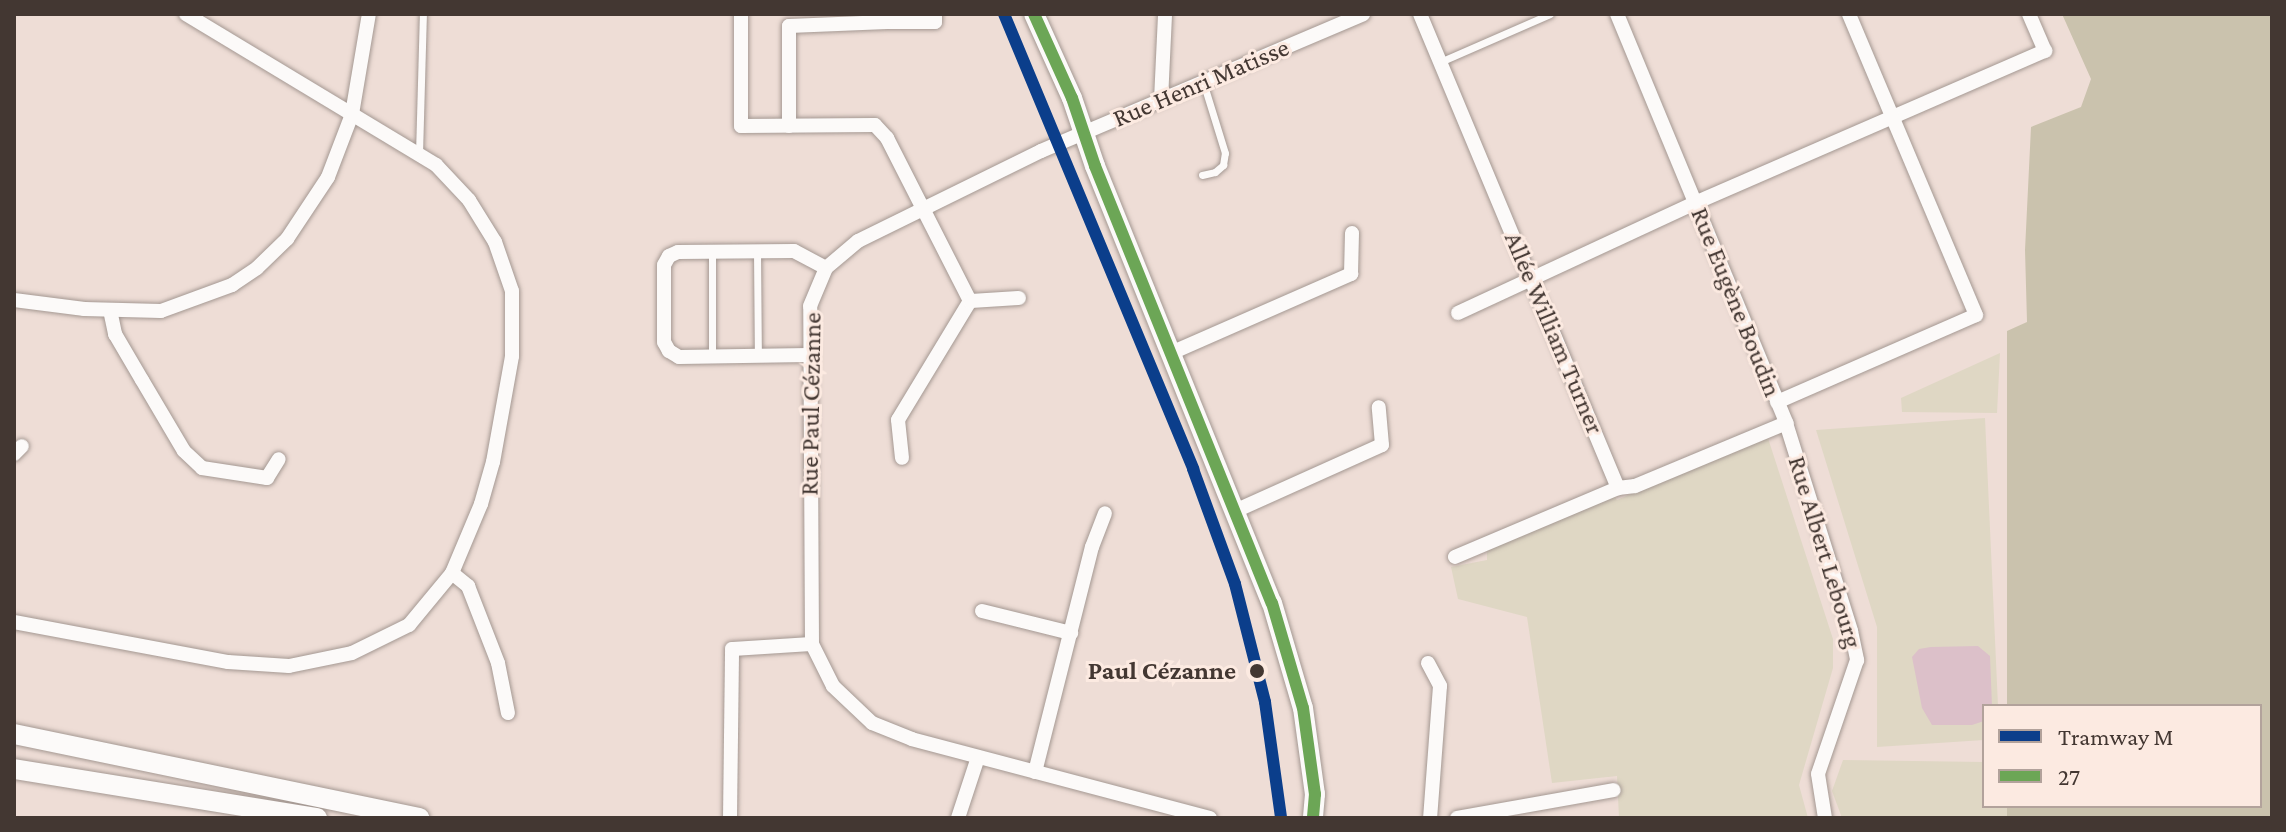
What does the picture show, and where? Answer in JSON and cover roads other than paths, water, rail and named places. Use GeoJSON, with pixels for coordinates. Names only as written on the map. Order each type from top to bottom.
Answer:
{"type":"FeatureCollection","features":[{"type":"Feature","properties":{"kind":"street"},"geometry":{"type":"LineString","coordinates":[[14,622],[228,662],[289,666],[352,653],[409,625],[452,573],[481,504],[501,424],[514,335],[512,291],[495,242],[469,200],[436,165],[186,14]]}},
{"type":"Feature","properties":{"kind":"street"},"geometry":{"type":"LineString","coordinates":[[14,300],[110,310],[161,311],[232,285],[257,268],[287,239],[319,194],[352,114],[369,14]]}},
{"type":"Feature","properties":{"kind":"street"},"geometry":{"type":"LineString","coordinates":[[741,14],[741,126],[875,125],[887,138],[970,301]]}},
{"type":"Feature","properties":{"kind":"street"},"geometry":{"type":"LineString","coordinates":[[789,126],[789,20],[887,18],[935,22],[935,14]]}},
{"type":"Feature","properties":{"kind":"street"},"geometry":{"type":"LineString","coordinates":[[1034,14],[1272,603],[1303,708],[1315,794],[1313,818]]}},
{"type":"Feature","properties":{"kind":"street"},"geometry":{"type":"LineString","coordinates":[[1161,100],[1165,14]]}},
{"type":"Feature","properties":{"kind":"street","name":"Rue Henri Matisse"},"geometry":{"type":"LineString","coordinates":[[1084,133],[1363,14]]}},
{"type":"Feature","properties":{"kind":"street","name":"Allée William Turner"},"geometry":{"type":"LineString","coordinates":[[1420,14],[1618,488]]}},
{"type":"Feature","properties":{"kind":"street","name":"Rue Eugène Boudin"},"geometry":{"type":"LineString","coordinates":[[1617,14],[1786,423],[1635,486],[1618,488]]}},
{"type":"Feature","properties":{"kind":"street"},"geometry":{"type":"LineString","coordinates":[[1777,402],[1976,315],[1849,14]]}},
{"type":"Feature","properties":{"kind":"street"},"geometry":{"type":"LineString","coordinates":[[1458,313],[1695,203],[2045,51],[2029,14]]}},
{"type":"Feature","properties":{"kind":"street","name":"Rue Paul Cézanne"},"geometry":{"type":"LineString","coordinates":[[1084,133],[858,241],[826,268],[810,306],[808,355],[812,644],[833,686],[872,723],[912,739],[1189,815],[1210,818]]}},
{"type":"Feature","properties":{"kind":"street"},"geometry":{"type":"LineString","coordinates":[[1171,353],[1351,274],[1352,233]]}},
{"type":"Feature","properties":{"kind":"street"},"geometry":{"type":"LineString","coordinates":[[808,355],[679,357],[669,351],[664,342],[664,265],[669,256],[678,252],[794,251],[826,268]]}},
{"type":"Feature","properties":{"kind":"street"},"geometry":{"type":"LineString","coordinates":[[970,301],[1019,298]]}},
{"type":"Feature","properties":{"kind":"street"},"geometry":{"type":"LineString","coordinates":[[902,458],[898,420],[970,301]]}},
{"type":"Feature","properties":{"kind":"street"},"geometry":{"type":"LineString","coordinates":[[110,310],[115,334],[184,451],[202,468],[267,478],[279,459]]}},
{"type":"Feature","properties":{"kind":"street"},"geometry":{"type":"LineString","coordinates":[[1235,511],[1382,445],[1379,407]]}},
{"type":"Feature","properties":{"kind":"street","name":"Rue Albert Lebourg"},"geometry":{"type":"LineString","coordinates":[[1786,423],[1851,631],[1857,660],[1818,774],[1819,800],[1825,818]]}},
{"type":"Feature","properties":{"kind":"street"},"geometry":{"type":"LineString","coordinates":[[1455,557],[1618,488]]}},
{"type":"Feature","properties":{"kind":"street"},"geometry":{"type":"LineString","coordinates":[[1035,772],[1092,547],[1105,513]]}},
{"type":"Feature","properties":{"kind":"street"},"geometry":{"type":"LineString","coordinates":[[452,573],[468,586],[498,663],[508,713]]}},
{"type":"Feature","properties":{"kind":"street"},"geometry":{"type":"LineString","coordinates":[[982,611],[1071,633]]}},
{"type":"Feature","properties":{"kind":"street"},"geometry":{"type":"LineString","coordinates":[[730,818],[732,649],[812,644]]}},
{"type":"Feature","properties":{"kind":"street"},"geometry":{"type":"LineString","coordinates":[[1428,663],[1440,686],[1430,818]]}},
{"type":"Feature","properties":{"kind":"street"},"geometry":{"type":"LineString","coordinates":[[14,734],[419,818]]}},
{"type":"Feature","properties":{"kind":"street"},"geometry":{"type":"LineString","coordinates":[[958,818],[978,757]]}},
{"type":"Feature","properties":{"kind":"street"},"geometry":{"type":"LineString","coordinates":[[14,769],[317,818]]}},
{"type":"Feature","properties":{"kind":"street"},"geometry":{"type":"LineString","coordinates":[[1457,818],[1614,790]]}},
{"type":"Feature","properties":{"kind":"lane"},"geometry":{"type":"LineString","coordinates":[[419,154],[423,14]]}},
{"type":"Feature","properties":{"kind":"lane"},"geometry":{"type":"LineString","coordinates":[[1440,62],[1550,14]]}},
{"type":"Feature","properties":{"kind":"lane"},"geometry":{"type":"LineString","coordinates":[[1202,175],[1215,172],[1223,165],[1225,153],[1203,82]]}},
{"type":"Feature","properties":{"kind":"lane"},"geometry":{"type":"LineString","coordinates":[[757,251],[758,356]]}},
{"type":"Feature","properties":{"kind":"lane"},"geometry":{"type":"LineString","coordinates":[[712,252],[712,356]]}},
{"type":"Feature","properties":{"kind":"tram line","name":"M"},"geometry":{"type":"LineString","coordinates":[[1004,14],[1193,469],[1235,584],[1265,702],[1281,818]]}},
{"type":"Feature","properties":{"kind":"place","name":"Paul Cézanne"},"geometry":{"type":"Point","coordinates":[1257,671]}}]}
